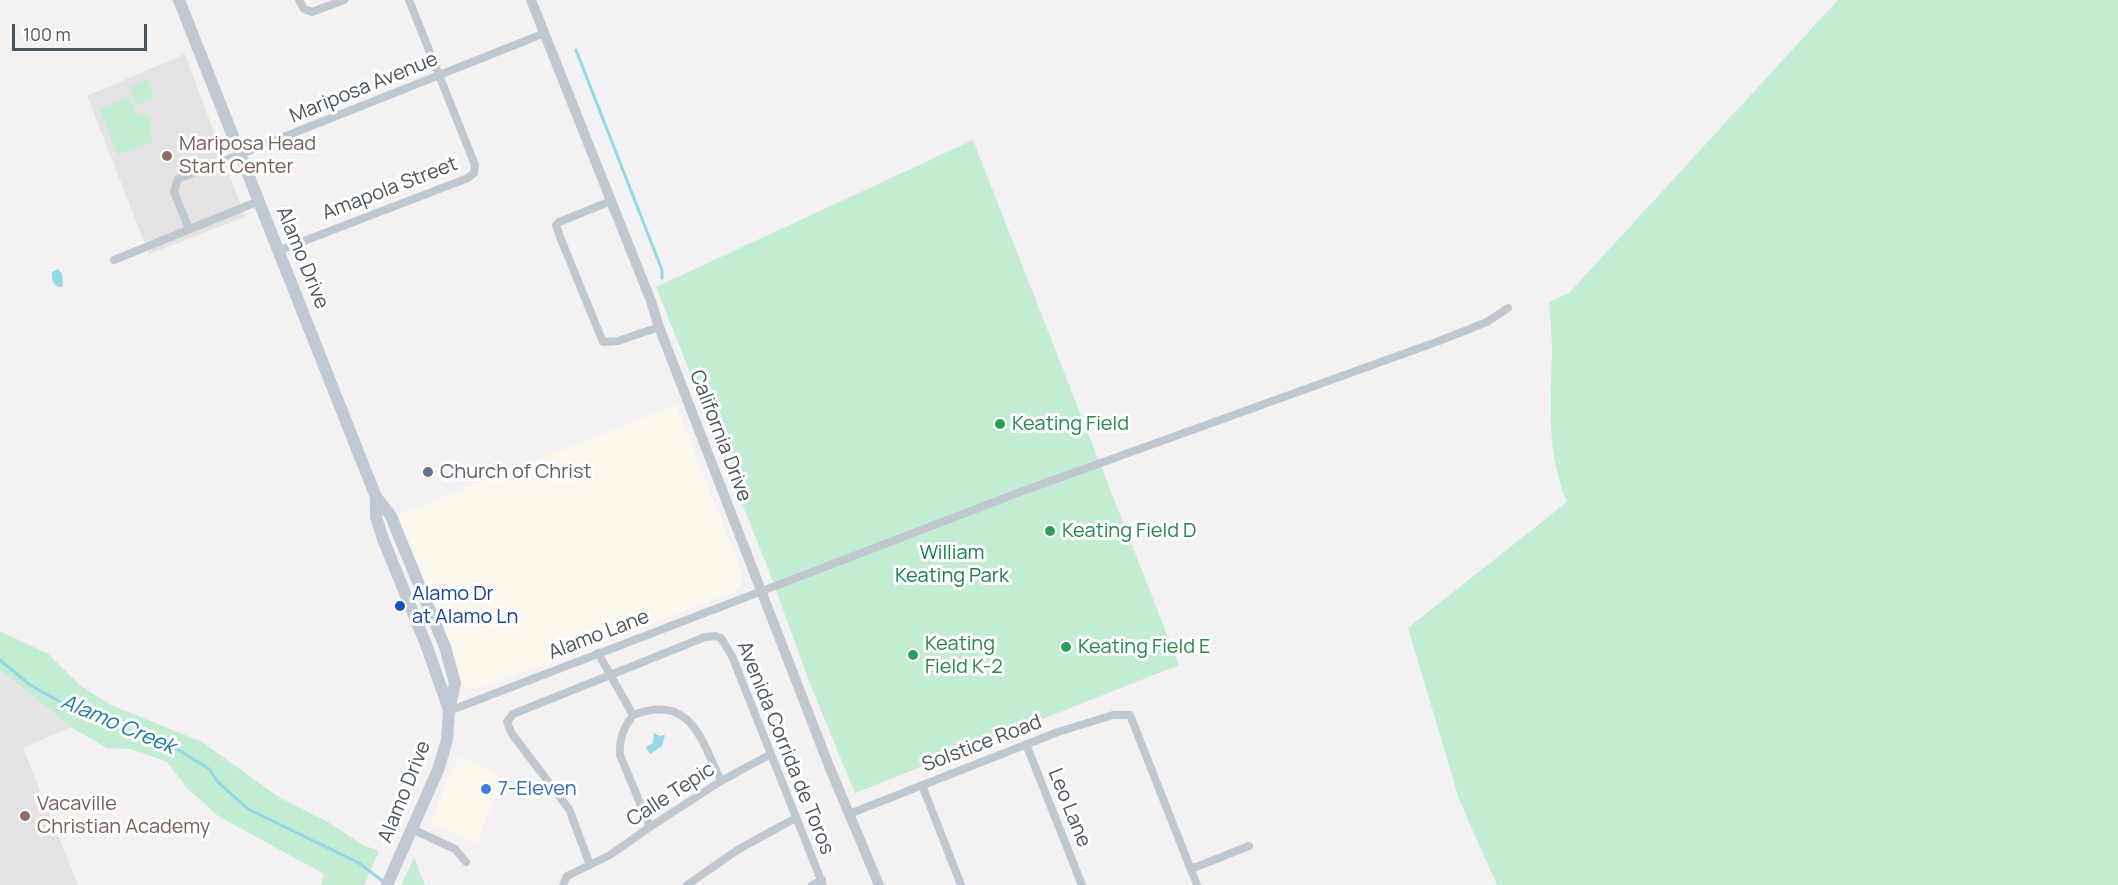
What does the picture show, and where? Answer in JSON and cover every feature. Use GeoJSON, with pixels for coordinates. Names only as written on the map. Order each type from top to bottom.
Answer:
{"type":"FeatureCollection","features":[{"type":"Feature","properties":{"kind":"main road","name":"Alamo Drive"},"geometry":{"type":"LineString","coordinates":[[179,0],[376,497],[391,516],[445,647],[455,683],[443,753],[387,885]]}},
{"type":"Feature","properties":{"kind":"main road","name":"Alamo Drive"},"geometry":{"type":"LineString","coordinates":[[376,497],[376,518],[427,647],[449,711]]}},
{"type":"Feature","properties":{"kind":"main road"},"geometry":{"type":"LineString","coordinates":[[376,518],[390,536],[418,599],[431,614]]}},
{"type":"Feature","properties":{"kind":"street"},"geometry":{"type":"LineString","coordinates":[[299,0],[304,9],[312,12],[344,0]]}},
{"type":"Feature","properties":{"kind":"street","name":"Amapola Street"},"geometry":{"type":"LineString","coordinates":[[278,250],[472,176],[476,170],[476,165],[409,0]]}},
{"type":"Feature","properties":{"kind":"street","name":"California Drive"},"geometry":{"type":"LineString","coordinates":[[531,0],[651,301],[761,592],[879,885]]}},
{"type":"Feature","properties":{"kind":"street","name":"Mariposa Avenue"},"geometry":{"type":"LineString","coordinates":[[189,229],[174,192],[178,179],[544,33]]}},
{"type":"Feature","properties":{"kind":"street"},"geometry":{"type":"LineString","coordinates":[[114,260],[259,201]]}},
{"type":"Feature","properties":{"kind":"street"},"geometry":{"type":"LineString","coordinates":[[611,201],[559,222],[556,225],[560,237],[603,342],[618,341],[659,327]]}},
{"type":"Feature","properties":{"kind":"street","name":"Alamo Lane"},"geometry":{"type":"LineString","coordinates":[[449,711],[1023,491],[1439,341],[1487,322],[1508,308]]}},
{"type":"Feature","properties":{"kind":"street","name":"Avenida Corrida de Toros"},"geometry":{"type":"LineString","coordinates":[[610,676],[705,637],[722,638],[728,646],[822,883]]}},
{"type":"Feature","properties":{"kind":"street"},"geometry":{"type":"LineString","coordinates":[[598,653],[633,715]]}},
{"type":"Feature","properties":{"kind":"street"},"geometry":{"type":"LineString","coordinates":[[590,865],[568,809],[512,734],[507,722],[513,714],[610,676]]}},
{"type":"Feature","properties":{"kind":"street"},"geometry":{"type":"LineString","coordinates":[[650,827],[620,755],[619,743],[622,731],[633,715],[655,708],[666,709],[688,720],[696,729],[721,781]]}},
{"type":"Feature","properties":{"kind":"street","name":"Solstice Road"},"geometry":{"type":"LineString","coordinates":[[849,814],[1026,744],[1113,715],[1130,715],[1191,869]]}},
{"type":"Feature","properties":{"kind":"street","name":"Leo Lane"},"geometry":{"type":"LineString","coordinates":[[1026,744],[1082,885]]}},
{"type":"Feature","properties":{"kind":"street","name":"Calle Tepic"},"geometry":{"type":"LineString","coordinates":[[563,885],[567,876],[610,855],[721,781],[771,754]]}},
{"type":"Feature","properties":{"kind":"street"},"geometry":{"type":"LineString","coordinates":[[922,785],[962,885]]}},
{"type":"Feature","properties":{"kind":"street"},"geometry":{"type":"LineString","coordinates":[[687,885],[739,849],[796,818]]}},
{"type":"Feature","properties":{"kind":"street"},"geometry":{"type":"LineString","coordinates":[[412,829],[455,849],[466,862]]}},
{"type":"Feature","properties":{"kind":"street"},"geometry":{"type":"LineString","coordinates":[[1197,885],[1191,869],[1249,846]]}},
{"type":"Feature","properties":{"kind":"street"},"geometry":{"type":"LineString","coordinates":[[812,885],[822,883]]}},
{"type":"Feature","properties":{"kind":"shaded area","name":"Mariposa Head Start Center"},"geometry":{"type":"Polygon","coordinates":[[[185,54],[245,217],[149,254],[87,96],[185,54]]]}},
{"type":"Feature","properties":{"kind":"shaded area"},"geometry":{"type":"Polygon","coordinates":[[[676,405],[740,568],[742,575],[740,586],[733,592],[548,665],[518,673],[477,689],[466,688],[461,682],[453,653],[395,516],[676,405]]]}},
{"type":"Feature","properties":{"kind":"shaded area","name":"Vacaville Christian Academy"},"geometry":{"type":"Polygon","coordinates":[[[0,670],[71,727],[23,748],[78,885],[0,885],[0,670]]]}},
{"type":"Feature","properties":{"kind":"shaded area"},"geometry":{"type":"Polygon","coordinates":[[[459,756],[482,766],[502,780],[477,842],[474,843],[430,823],[459,756]]]}},
{"type":"Feature","properties":{"kind":"green space"},"geometry":{"type":"Polygon","coordinates":[[[1838,0],[2118,0],[2118,885],[1497,885],[1459,799],[1408,628],[1567,502],[1560,484],[1551,427],[1552,343],[1549,302],[1569,293],[1838,0]]]}},
{"type":"Feature","properties":{"kind":"green space"},"geometry":{"type":"Polygon","coordinates":[[[147,79],[154,98],[136,105],[129,86],[147,79]]]}},
{"type":"Feature","properties":{"kind":"green space"},"geometry":{"type":"Polygon","coordinates":[[[129,97],[137,116],[147,112],[152,124],[149,130],[154,141],[118,155],[99,109],[129,97]]]}},
{"type":"Feature","properties":{"kind":"green space","name":"William Keating Park"},"geometry":{"type":"Polygon","coordinates":[[[973,140],[1179,665],[855,793],[809,681],[769,571],[656,287],[973,140]]]}},
{"type":"Feature","properties":{"kind":"green space"},"geometry":{"type":"Polygon","coordinates":[[[0,631],[48,654],[81,686],[111,705],[202,742],[277,796],[326,821],[363,845],[379,851],[364,885],[321,885],[324,874],[218,816],[188,789],[167,762],[130,749],[107,748],[71,727],[0,670],[0,631]]]}},
{"type":"Feature","properties":{"kind":"green space"},"geometry":{"type":"Polygon","coordinates":[[[414,858],[425,885],[401,885],[414,858]]]}},
{"type":"Feature","properties":{"kind":"water"},"geometry":{"type":"Polygon","coordinates":[[[58,269],[62,274],[63,286],[59,287],[54,283],[52,277],[52,272],[58,269]]]}},
{"type":"Feature","properties":{"kind":"water"},"geometry":{"type":"Polygon","coordinates":[[[654,733],[659,736],[665,735],[662,746],[650,754],[646,747],[653,743],[654,733]]]}},
{"type":"Feature","properties":{"kind":"waterway"},"geometry":{"type":"LineString","coordinates":[[576,50],[662,270],[662,278]]}},
{"type":"Feature","properties":{"kind":"waterway","name":"Alamo Creek"},"geometry":{"type":"LineString","coordinates":[[0,660],[30,685],[75,710],[141,738],[174,747],[209,769],[218,782],[248,809],[359,863],[384,882]]}},
{"type":"Feature","properties":{"kind":"place","name":"Mariposa Head Start Center"},"geometry":{"type":"Point","coordinates":[167,156]}},
{"type":"Feature","properties":{"kind":"place","name":"Keating Field"},"geometry":{"type":"Point","coordinates":[1000,424]}},
{"type":"Feature","properties":{"kind":"place","name":"Church of Christ"},"geometry":{"type":"Point","coordinates":[428,472]}},
{"type":"Feature","properties":{"kind":"place","name":"Keating Field D"},"geometry":{"type":"Point","coordinates":[1050,531]}},
{"type":"Feature","properties":{"kind":"place","name":"Alamo Dr at Alamo Ln"},"geometry":{"type":"Point","coordinates":[400,606]}},
{"type":"Feature","properties":{"kind":"place","name":"Keating Field E"},"geometry":{"type":"Point","coordinates":[1066,647]}},
{"type":"Feature","properties":{"kind":"place","name":"Keating Field K-2"},"geometry":{"type":"Point","coordinates":[913,655]}},
{"type":"Feature","properties":{"kind":"place","name":"7-Eleven"},"geometry":{"type":"Point","coordinates":[486,789]}},
{"type":"Feature","properties":{"kind":"place","name":"Vacaville Christian Academy"},"geometry":{"type":"Point","coordinates":[25,816]}}]}
